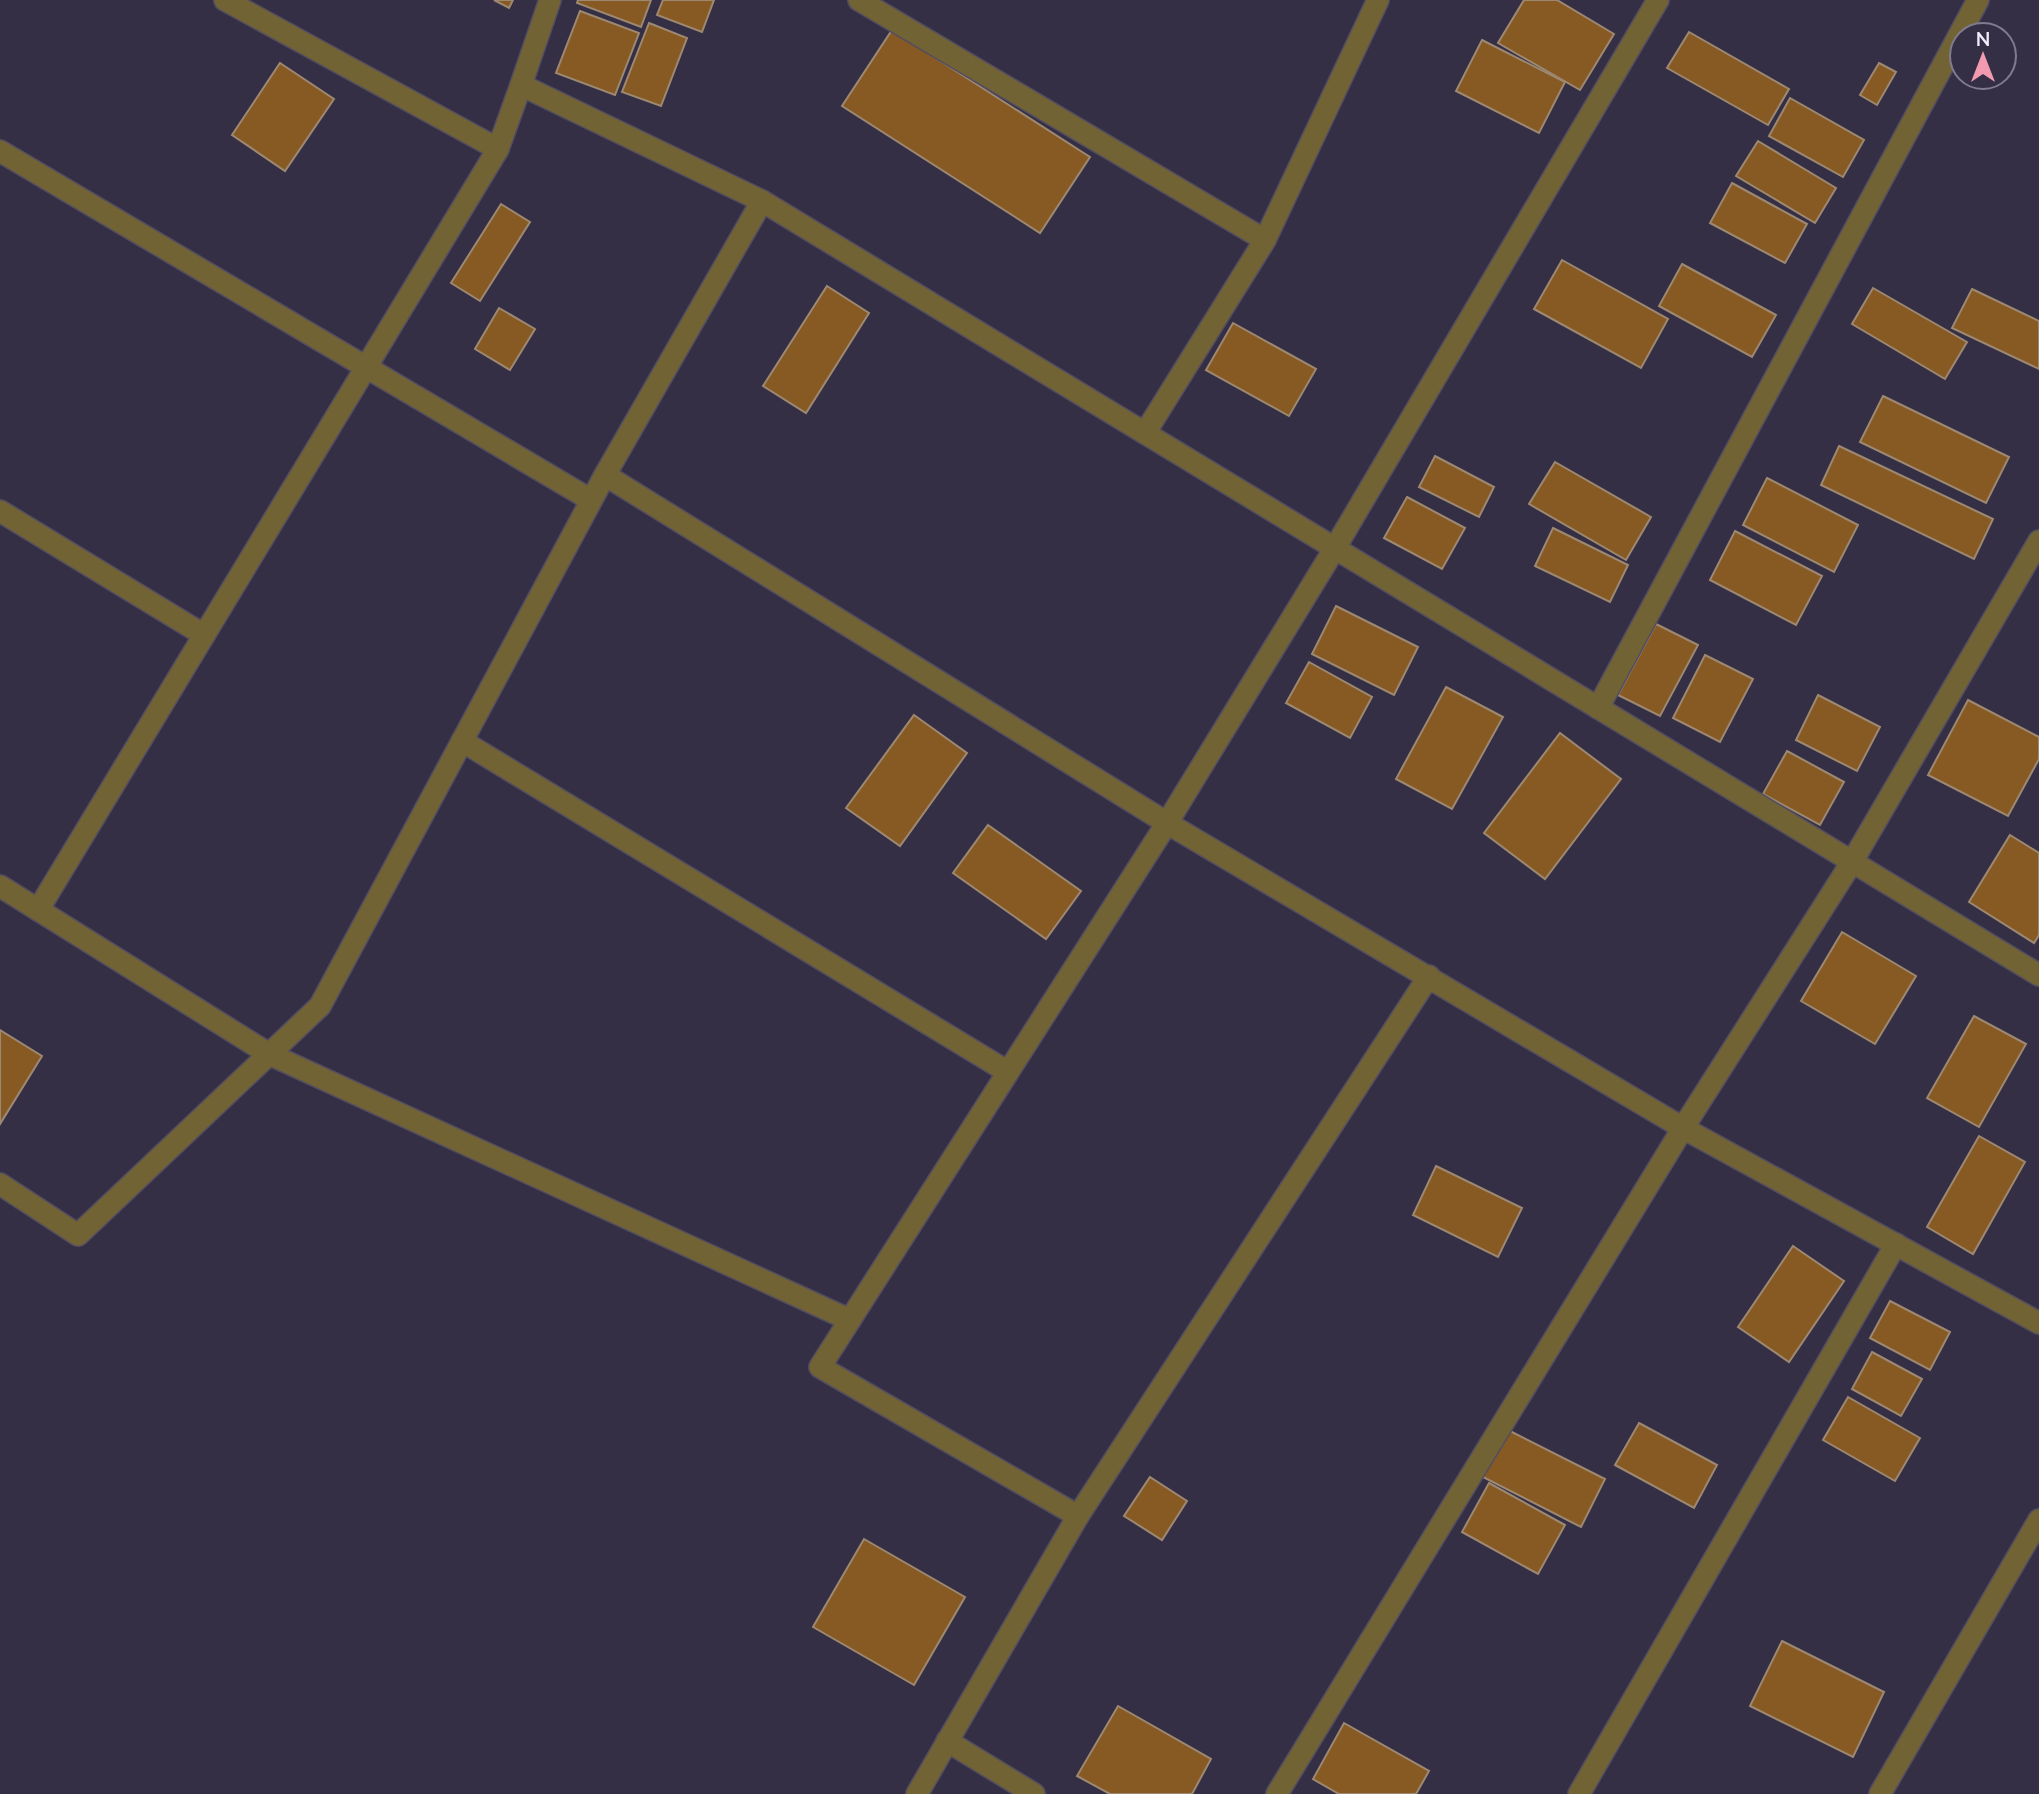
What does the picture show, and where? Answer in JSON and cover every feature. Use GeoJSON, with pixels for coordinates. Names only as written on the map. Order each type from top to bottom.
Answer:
{"type":"FeatureCollection","features":[{"type":"Feature","properties":{"kind":"street"},"geometry":{"type":"LineString","coordinates":[[225,0],[499,149]]}},
{"type":"Feature","properties":{"kind":"street"},"geometry":{"type":"LineString","coordinates":[[38,910],[499,149],[550,0]]}},
{"type":"Feature","properties":{"kind":"street"},"geometry":{"type":"LineString","coordinates":[[859,0],[1265,240]]}},
{"type":"Feature","properties":{"kind":"street"},"geometry":{"type":"LineString","coordinates":[[1145,433],[1265,240],[1378,0]]}},
{"type":"Feature","properties":{"kind":"street"},"geometry":{"type":"LineString","coordinates":[[1078,1516],[820,1367],[1167,823],[1335,548],[1658,0]]}},
{"type":"Feature","properties":{"kind":"street"},"geometry":{"type":"LineString","coordinates":[[1598,708],[1978,0]]}},
{"type":"Feature","properties":{"kind":"street"},"geometry":{"type":"LineString","coordinates":[[521,85],[762,201],[1852,862],[2037,970]]}},
{"type":"Feature","properties":{"kind":"street"},"geometry":{"type":"LineString","coordinates":[[0,151],[592,500]]}},
{"type":"Feature","properties":{"kind":"street"},"geometry":{"type":"LineString","coordinates":[[0,1184],[78,1235],[320,1006],[605,475],[762,201]]}},
{"type":"Feature","properties":{"kind":"street"},"geometry":{"type":"LineString","coordinates":[[605,475],[1167,823],[1683,1128],[2039,1324]]}},
{"type":"Feature","properties":{"kind":"street"},"geometry":{"type":"LineString","coordinates":[[0,511],[204,635]]}},
{"type":"Feature","properties":{"kind":"street"},"geometry":{"type":"LineString","coordinates":[[1277,1794],[1683,1128],[1852,862],[2039,541]]}},
{"type":"Feature","properties":{"kind":"street"},"geometry":{"type":"LineString","coordinates":[[462,741],[1008,1072]]}},
{"type":"Feature","properties":{"kind":"street"},"geometry":{"type":"LineString","coordinates":[[0,886],[269,1054],[850,1320]]}},
{"type":"Feature","properties":{"kind":"street"},"geometry":{"type":"LineString","coordinates":[[917,1794],[1078,1516],[1429,976]]}},
{"type":"Feature","properties":{"kind":"street"},"geometry":{"type":"LineString","coordinates":[[1579,1794],[1896,1244]]}},
{"type":"Feature","properties":{"kind":"street"},"geometry":{"type":"LineString","coordinates":[[1880,1794],[2039,1520]]}},
{"type":"Feature","properties":{"kind":"street"},"geometry":{"type":"LineString","coordinates":[[947,1741],[1034,1794]]}},
{"type":"Feature","properties":{"kind":"building"},"geometry":{"type":"Polygon","coordinates":[[[494,0],[513,0],[509,8],[494,0]]]}},
{"type":"Feature","properties":{"kind":"building"},"geometry":{"type":"Polygon","coordinates":[[[578,0],[651,0],[641,27],[577,3],[578,0]]]}},
{"type":"Feature","properties":{"kind":"building"},"geometry":{"type":"Polygon","coordinates":[[[663,0],[714,0],[702,32],[657,15],[663,0]]]}},
{"type":"Feature","properties":{"kind":"building"},"geometry":{"type":"Polygon","coordinates":[[[1524,0],[1557,0],[1614,34],[1580,90],[1498,43],[1524,0]]]}},
{"type":"Feature","properties":{"kind":"building"},"geometry":{"type":"Polygon","coordinates":[[[580,11],[639,33],[615,95],[556,73],[580,11]]]}},
{"type":"Feature","properties":{"kind":"building"},"geometry":{"type":"Polygon","coordinates":[[[649,23],[687,38],[661,106],[622,92],[649,23]]]}},
{"type":"Feature","properties":{"kind":"building"},"geometry":{"type":"Polygon","coordinates":[[[892,30],[1090,157],[1040,233],[842,106],[892,30]]]}},
{"type":"Feature","properties":{"kind":"building"},"geometry":{"type":"Polygon","coordinates":[[[1689,32],[1789,89],[1768,125],[1667,68],[1689,32]]]}},
{"type":"Feature","properties":{"kind":"building"},"geometry":{"type":"Polygon","coordinates":[[[1482,40],[1565,82],[1539,133],[1456,91],[1482,40]]]}},
{"type":"Feature","properties":{"kind":"building"},"geometry":{"type":"Polygon","coordinates":[[[280,63],[334,99],[285,171],[232,135],[280,63]]]}},
{"type":"Feature","properties":{"kind":"building"},"geometry":{"type":"Polygon","coordinates":[[[1879,63],[1896,72],[1877,105],[1860,95],[1879,63]]]}},
{"type":"Feature","properties":{"kind":"building"},"geometry":{"type":"Polygon","coordinates":[[[1790,98],[1864,140],[1843,177],[1769,136],[1790,98]]]}},
{"type":"Feature","properties":{"kind":"building"},"geometry":{"type":"Polygon","coordinates":[[[1758,141],[1836,188],[1815,223],[1736,176],[1758,141]]]}},
{"type":"Feature","properties":{"kind":"building"},"geometry":{"type":"Polygon","coordinates":[[[1732,183],[1807,224],[1785,263],[1710,223],[1732,183]]]}},
{"type":"Feature","properties":{"kind":"building"},"geometry":{"type":"Polygon","coordinates":[[[501,204],[530,222],[480,301],[451,283],[501,204]]]}},
{"type":"Feature","properties":{"kind":"building"},"geometry":{"type":"Polygon","coordinates":[[[1562,260],[1668,319],[1641,368],[1534,309],[1562,260]]]}},
{"type":"Feature","properties":{"kind":"building"},"geometry":{"type":"Polygon","coordinates":[[[1682,264],[1776,315],[1752,357],[1659,306],[1682,264]]]}},
{"type":"Feature","properties":{"kind":"building"},"geometry":{"type":"Polygon","coordinates":[[[827,286],[869,313],[806,413],[763,386],[827,286]]]}},
{"type":"Feature","properties":{"kind":"building"},"geometry":{"type":"Polygon","coordinates":[[[1873,288],[1967,342],[1945,379],[1852,324],[1873,288]]]}},
{"type":"Feature","properties":{"kind":"building"},"geometry":{"type":"Polygon","coordinates":[[[1972,289],[2039,321],[2039,369],[1952,328],[1972,289]]]}},
{"type":"Feature","properties":{"kind":"building"},"geometry":{"type":"Polygon","coordinates":[[[499,308],[535,329],[510,370],[475,349],[499,308]]]}},
{"type":"Feature","properties":{"kind":"building"},"geometry":{"type":"Polygon","coordinates":[[[1233,323],[1316,369],[1289,416],[1206,370],[1233,323]]]}},
{"type":"Feature","properties":{"kind":"building"},"geometry":{"type":"Polygon","coordinates":[[[1883,396],[2009,457],[1986,503],[1860,442],[1883,396]]]}},
{"type":"Feature","properties":{"kind":"building"},"geometry":{"type":"Polygon","coordinates":[[[1839,446],[1993,519],[1974,559],[1821,485],[1839,446]]]}},
{"type":"Feature","properties":{"kind":"building"},"geometry":{"type":"Polygon","coordinates":[[[1435,456],[1494,487],[1479,517],[1419,487],[1435,456]]]}},
{"type":"Feature","properties":{"kind":"building"},"geometry":{"type":"Polygon","coordinates":[[[1555,462],[1651,517],[1626,560],[1529,504],[1555,462]]]}},
{"type":"Feature","properties":{"kind":"building"},"geometry":{"type":"Polygon","coordinates":[[[1767,478],[1858,525],[1834,572],[1743,525],[1767,478]]]}},
{"type":"Feature","properties":{"kind":"building"},"geometry":{"type":"Polygon","coordinates":[[[1407,497],[1465,528],[1442,569],[1384,538],[1407,497]]]}},
{"type":"Feature","properties":{"kind":"building"},"geometry":{"type":"Polygon","coordinates":[[[1553,528],[1628,565],[1610,602],[1535,566],[1553,528]]]}},
{"type":"Feature","properties":{"kind":"building"},"geometry":{"type":"Polygon","coordinates":[[[1735,531],[1822,576],[1796,625],[1710,580],[1735,531]]]}},
{"type":"Feature","properties":{"kind":"building"},"geometry":{"type":"Polygon","coordinates":[[[1336,606],[1418,647],[1394,695],[1312,654],[1336,606]]]}},
{"type":"Feature","properties":{"kind":"building"},"geometry":{"type":"Polygon","coordinates":[[[1656,624],[1698,645],[1660,716],[1618,695],[1656,624]]]}},
{"type":"Feature","properties":{"kind":"building"},"geometry":{"type":"Polygon","coordinates":[[[1705,655],[1753,679],[1720,742],[1673,718],[1705,655]]]}},
{"type":"Feature","properties":{"kind":"building"},"geometry":{"type":"Polygon","coordinates":[[[1309,662],[1372,697],[1350,738],[1286,703],[1309,662]]]}},
{"type":"Feature","properties":{"kind":"building"},"geometry":{"type":"Polygon","coordinates":[[[1446,687],[1503,717],[1452,809],[1396,779],[1446,687]]]}},
{"type":"Feature","properties":{"kind":"building"},"geometry":{"type":"Polygon","coordinates":[[[1818,695],[1880,727],[1857,771],[1796,740],[1818,695]]]}},
{"type":"Feature","properties":{"kind":"building"},"geometry":{"type":"Polygon","coordinates":[[[1968,700],[2039,737],[2039,759],[2008,816],[1928,775],[1968,700]]]}},
{"type":"Feature","properties":{"kind":"building"},"geometry":{"type":"Polygon","coordinates":[[[914,715],[967,753],[900,846],[846,808],[914,715]]]}},
{"type":"Feature","properties":{"kind":"building"},"geometry":{"type":"Polygon","coordinates":[[[1560,733],[1621,779],[1545,879],[1484,833],[1560,733]]]}},
{"type":"Feature","properties":{"kind":"building"},"geometry":{"type":"Polygon","coordinates":[[[1787,751],[1844,782],[1820,825],[1763,794],[1787,751]]]}},
{"type":"Feature","properties":{"kind":"building"},"geometry":{"type":"Polygon","coordinates":[[[988,825],[1081,891],[1046,939],[953,873],[988,825]]]}},
{"type":"Feature","properties":{"kind":"building"},"geometry":{"type":"Polygon","coordinates":[[[2010,835],[2039,853],[2039,935],[2034,943],[1969,902],[2010,835]]]}},
{"type":"Feature","properties":{"kind":"building"},"geometry":{"type":"Polygon","coordinates":[[[1842,932],[1916,976],[1875,1044],[1801,1001],[1842,932]]]}},
{"type":"Feature","properties":{"kind":"building"},"geometry":{"type":"Polygon","coordinates":[[[1974,1016],[2026,1044],[1979,1127],[1927,1098],[1974,1016]]]}},
{"type":"Feature","properties":{"kind":"building"},"geometry":{"type":"Polygon","coordinates":[[[0,1030],[42,1056],[0,1124],[0,1030]]]}},
{"type":"Feature","properties":{"kind":"building"},"geometry":{"type":"Polygon","coordinates":[[[1979,1136],[2025,1162],[1973,1254],[1927,1227],[1979,1136]]]}},
{"type":"Feature","properties":{"kind":"building"},"geometry":{"type":"Polygon","coordinates":[[[1436,1166],[1522,1208],[1498,1257],[1413,1215],[1436,1166]]]}},
{"type":"Feature","properties":{"kind":"building"},"geometry":{"type":"Polygon","coordinates":[[[1793,1246],[1844,1281],[1789,1362],[1738,1327],[1793,1246]]]}},
{"type":"Feature","properties":{"kind":"building"},"geometry":{"type":"Polygon","coordinates":[[[1890,1301],[1950,1332],[1930,1370],[1870,1338],[1890,1301]]]}},
{"type":"Feature","properties":{"kind":"building"},"geometry":{"type":"Polygon","coordinates":[[[1872,1352],[1922,1379],[1901,1416],[1852,1389],[1872,1352]]]}},
{"type":"Feature","properties":{"kind":"building"},"geometry":{"type":"Polygon","coordinates":[[[1848,1397],[1920,1438],[1895,1481],[1823,1440],[1848,1397]]]}},
{"type":"Feature","properties":{"kind":"building"},"geometry":{"type":"Polygon","coordinates":[[[1639,1423],[1717,1465],[1694,1508],[1615,1465],[1639,1423]]]}},
{"type":"Feature","properties":{"kind":"building"},"geometry":{"type":"Polygon","coordinates":[[[1508,1430],[1605,1479],[1581,1527],[1483,1477],[1508,1430]]]}},
{"type":"Feature","properties":{"kind":"building"},"geometry":{"type":"Polygon","coordinates":[[[1150,1477],[1187,1501],[1162,1540],[1124,1516],[1150,1477]]]}},
{"type":"Feature","properties":{"kind":"building"},"geometry":{"type":"Polygon","coordinates":[[[1489,1483],[1565,1525],[1538,1574],[1462,1532],[1489,1483]]]}},
{"type":"Feature","properties":{"kind":"building"},"geometry":{"type":"Polygon","coordinates":[[[864,1539],[965,1597],[914,1685],[813,1627],[864,1539]]]}},
{"type":"Feature","properties":{"kind":"building"},"geometry":{"type":"Polygon","coordinates":[[[1782,1641],[1884,1692],[1853,1757],[1750,1706],[1782,1641]]]}},
{"type":"Feature","properties":{"kind":"building"},"geometry":{"type":"Polygon","coordinates":[[[1118,1706],[1211,1759],[1192,1794],[1110,1794],[1077,1776],[1118,1706]]]}},
{"type":"Feature","properties":{"kind":"building"},"geometry":{"type":"Polygon","coordinates":[[[1344,1723],[1429,1771],[1416,1794],[1339,1794],[1313,1779],[1344,1723]]]}}]}
